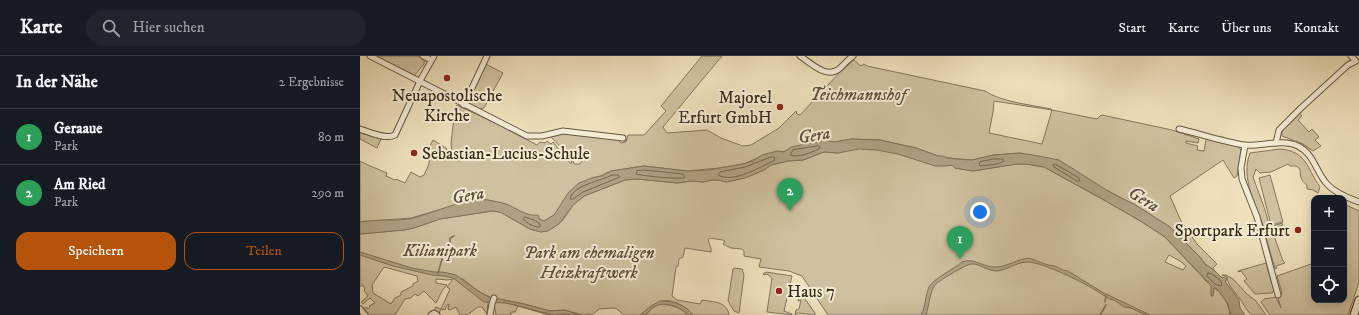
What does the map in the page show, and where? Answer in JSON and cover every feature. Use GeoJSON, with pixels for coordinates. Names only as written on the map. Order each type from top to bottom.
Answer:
{"type":"FeatureCollection","features":[{"type":"Feature","properties":{"kind":"main road"},"geometry":{"type":"LineString","coordinates":[[1354,315],[1359,300]]}},
{"type":"Feature","properties":{"kind":"street"},"geometry":{"type":"LineString","coordinates":[[370,56],[527,136],[542,136],[563,131],[623,138]]}},
{"type":"Feature","properties":{"kind":"street"},"geometry":{"type":"LineString","coordinates":[[360,129],[384,136],[392,136],[396,132],[432,58],[423,56]]}},
{"type":"Feature","properties":{"kind":"street"},"geometry":{"type":"LineString","coordinates":[[464,105],[487,56]]}},
{"type":"Feature","properties":{"kind":"street"},"geometry":{"type":"LineString","coordinates":[[800,56],[822,71],[832,72],[839,69],[853,56]]}},
{"type":"Feature","properties":{"kind":"street"},"geometry":{"type":"LineString","coordinates":[[1276,143],[1279,130],[1348,65],[1356,61],[1351,56]]}},
{"type":"Feature","properties":{"kind":"street"},"geometry":{"type":"LineString","coordinates":[[1179,129],[1245,145],[1276,143],[1293,144],[1305,151],[1311,157],[1327,184],[1342,195],[1359,202]]}},
{"type":"Feature","properties":{"kind":"street"},"geometry":{"type":"LineString","coordinates":[[1245,145],[1241,168],[1242,179],[1257,217],[1278,295]]}},
{"type":"Feature","properties":{"kind":"street"},"geometry":{"type":"LineString","coordinates":[[490,315],[493,300]]}},
{"type":"Feature","properties":{"kind":"street"},"geometry":{"type":"LineString","coordinates":[[360,309],[364,315]]}},
{"type":"Feature","properties":{"kind":"street"},"geometry":{"type":"LineString","coordinates":[[431,315],[434,313],[437,315]]}},
{"type":"Feature","properties":{"kind":"green space"},"geometry":{"type":"Polygon","coordinates":[[[376,56],[419,56],[423,59],[424,64],[414,76],[376,56]]]}},
{"type":"Feature","properties":{"kind":"green space","name":"Teichmannshof"},"geometry":{"type":"Polygon","coordinates":[[[702,56],[722,56],[663,127],[667,133],[707,130],[721,138],[743,146],[751,145],[779,128],[796,111],[797,114],[800,115],[841,71],[854,60],[861,66],[864,64],[867,66],[985,91],[999,98],[1017,103],[1051,109],[1097,119],[1102,115],[1172,130],[1199,139],[1198,143],[1186,141],[1186,143],[1198,146],[1197,150],[1204,151],[1206,140],[1209,139],[1235,145],[1241,150],[1237,176],[1234,178],[1223,160],[1170,196],[1181,221],[1197,244],[1217,264],[1213,268],[1214,270],[1205,264],[1170,227],[1137,206],[1108,191],[1020,153],[994,155],[972,160],[957,159],[938,156],[916,148],[880,140],[852,139],[781,152],[778,151],[743,164],[719,168],[687,171],[644,166],[611,171],[601,176],[592,178],[554,215],[544,221],[538,220],[505,204],[487,200],[478,200],[411,218],[360,222],[360,161],[387,173],[386,176],[405,183],[411,172],[420,177],[424,175],[429,164],[429,160],[425,155],[433,140],[446,148],[451,160],[453,159],[451,144],[455,107],[457,105],[537,145],[540,142],[545,143],[547,141],[551,144],[553,142],[570,163],[572,163],[571,160],[573,160],[574,164],[580,164],[584,157],[587,156],[584,152],[570,156],[550,136],[551,135],[565,133],[616,138],[621,143],[626,142],[628,135],[644,135],[666,111],[661,106],[702,56]],[[994,101],[989,133],[1042,144],[1052,110],[994,101]]]}},
{"type":"Feature","properties":{"kind":"green space"},"geometry":{"type":"Polygon","coordinates":[[[484,63],[503,73],[484,108],[480,109],[469,102],[484,63]]]}},
{"type":"Feature","properties":{"kind":"green space"},"geometry":{"type":"Polygon","coordinates":[[[1299,112],[1302,116],[1298,120],[1309,132],[1312,129],[1319,137],[1315,140],[1321,146],[1313,151],[1303,144],[1282,136],[1285,126],[1299,112]]]}},
{"type":"Feature","properties":{"kind":"green space"},"geometry":{"type":"Polygon","coordinates":[[[360,133],[381,139],[377,148],[360,139],[360,133]]]}},
{"type":"Feature","properties":{"kind":"green space"},"geometry":{"type":"Polygon","coordinates":[[[865,148],[889,151],[933,164],[946,166],[952,165],[955,168],[973,171],[1016,164],[1044,167],[1104,200],[1165,237],[1206,281],[1222,295],[1229,309],[1230,315],[828,315],[802,276],[789,271],[759,267],[761,259],[744,256],[744,251],[742,249],[731,248],[723,244],[725,241],[723,240],[709,238],[711,252],[685,248],[683,257],[679,259],[678,266],[676,267],[672,296],[677,300],[700,304],[702,300],[719,303],[728,310],[729,315],[693,315],[678,303],[668,301],[656,303],[640,315],[624,315],[614,308],[599,309],[593,314],[583,315],[564,310],[550,311],[489,297],[478,291],[463,279],[454,278],[484,301],[488,302],[487,314],[482,307],[478,307],[467,315],[460,315],[456,307],[450,310],[448,309],[449,304],[445,310],[441,309],[450,289],[447,287],[453,279],[436,279],[436,283],[447,285],[436,303],[424,291],[418,296],[415,294],[411,298],[405,299],[395,315],[367,315],[363,309],[366,307],[368,309],[370,307],[369,306],[375,303],[370,298],[363,304],[361,302],[368,296],[363,285],[360,287],[360,234],[404,230],[440,219],[492,211],[500,212],[530,229],[541,232],[548,230],[563,220],[573,205],[584,196],[625,180],[637,179],[678,183],[691,181],[703,182],[712,180],[726,182],[745,178],[764,170],[771,165],[788,161],[803,160],[824,152],[838,153],[853,149],[865,148]],[[1169,255],[1165,262],[1183,270],[1186,266],[1169,255]],[[384,267],[372,285],[373,293],[391,304],[395,298],[401,295],[401,292],[413,286],[413,284],[418,281],[417,276],[384,267]]]}},
{"type":"Feature","properties":{"kind":"green space"},"geometry":{"type":"Polygon","coordinates":[[[1280,149],[1289,150],[1301,157],[1320,187],[1318,193],[1307,189],[1307,185],[1301,178],[1300,169],[1296,166],[1290,166],[1288,164],[1271,172],[1260,173],[1256,169],[1253,177],[1270,227],[1282,223],[1283,225],[1265,231],[1248,183],[1247,163],[1250,153],[1280,149]]]}},
{"type":"Feature","properties":{"kind":"green space"},"geometry":{"type":"Polygon","coordinates":[[[1270,175],[1283,222],[1271,225],[1259,178],[1270,175]]]}},
{"type":"Feature","properties":{"kind":"green space"},"geometry":{"type":"Polygon","coordinates":[[[1347,205],[1359,211],[1359,282],[1348,315],[1270,315],[1261,302],[1264,299],[1276,297],[1281,308],[1278,298],[1282,293],[1277,276],[1311,264],[1311,303],[1347,303],[1347,205]]]}},
{"type":"Feature","properties":{"kind":"green space"},"geometry":{"type":"Polygon","coordinates":[[[1273,233],[1285,263],[1276,266],[1277,268],[1275,269],[1266,237],[1267,235],[1273,233]]]}},
{"type":"Feature","properties":{"kind":"green space"},"geometry":{"type":"Polygon","coordinates":[[[1266,263],[1274,291],[1272,293],[1255,294],[1244,281],[1247,279],[1241,271],[1238,271],[1266,263]]]}},
{"type":"Feature","properties":{"kind":"green space"},"geometry":{"type":"Polygon","coordinates":[[[734,268],[742,269],[744,275],[739,313],[734,311],[728,301],[734,268]]]}},
{"type":"Feature","properties":{"kind":"green space"},"geometry":{"type":"Polygon","coordinates":[[[766,272],[792,276],[784,311],[792,315],[767,312],[772,278],[767,274],[763,274],[766,272]]]}},
{"type":"Feature","properties":{"kind":"green space"},"geometry":{"type":"Polygon","coordinates":[[[1222,275],[1226,275],[1233,279],[1256,301],[1266,315],[1252,315],[1230,286],[1227,277],[1222,275]]]}},
{"type":"Feature","properties":{"kind":"green space"},"geometry":{"type":"Polygon","coordinates":[[[800,295],[803,296],[815,315],[797,313],[795,315],[796,310],[799,309],[801,300],[798,301],[800,295]]]}},
{"type":"Feature","properties":{"kind":"green space"},"geometry":{"type":"Polygon","coordinates":[[[497,301],[518,306],[515,312],[511,312],[511,315],[496,315],[494,303],[497,301]]]}},
{"type":"Feature","properties":{"kind":"green space"},"geometry":{"type":"Polygon","coordinates":[[[660,304],[676,307],[688,315],[646,315],[652,308],[660,304]]]}},
{"type":"Feature","properties":{"kind":"green space"},"geometry":{"type":"Polygon","coordinates":[[[436,307],[441,309],[439,313],[434,310],[436,307]]]}},
{"type":"Feature","properties":{"kind":"water"},"geometry":{"type":"Polygon","coordinates":[[[852,139],[880,140],[916,148],[947,158],[972,160],[994,155],[1020,153],[1059,160],[1108,191],[1137,206],[1170,227],[1205,264],[1221,277],[1226,278],[1227,280],[1225,281],[1239,300],[1240,308],[1245,315],[1231,315],[1228,304],[1217,289],[1214,288],[1213,296],[1211,296],[1210,284],[1165,237],[1104,200],[1044,167],[1017,164],[973,171],[955,168],[952,165],[935,166],[898,154],[876,150],[859,149],[838,153],[824,152],[803,160],[788,161],[771,165],[764,170],[745,178],[726,182],[712,180],[703,182],[691,181],[677,183],[637,179],[625,180],[584,196],[573,205],[559,224],[548,231],[541,232],[530,229],[500,212],[492,211],[440,219],[404,230],[360,234],[360,222],[409,219],[468,201],[478,200],[488,200],[506,204],[529,215],[537,215],[539,216],[539,219],[544,221],[554,215],[568,193],[579,183],[611,171],[644,166],[687,171],[708,170],[743,164],[753,161],[762,155],[778,151],[784,152],[791,147],[826,140],[835,142],[852,139]]]}},
{"type":"Feature","properties":{"kind":"water"},"geometry":{"type":"Polygon","coordinates":[[[360,252],[412,268],[456,275],[489,297],[550,311],[564,310],[581,315],[554,315],[506,303],[484,302],[453,278],[393,266],[360,255],[360,252]]]}},
{"type":"Feature","properties":{"kind":"water"},"geometry":{"type":"Polygon","coordinates":[[[1029,258],[1068,271],[1102,292],[1150,315],[1124,307],[1093,288],[1056,270],[1026,262],[997,271],[974,264],[964,267],[934,286],[926,315],[921,315],[931,284],[962,262],[971,261],[996,267],[1029,258]]]}},
{"type":"Feature","properties":{"kind":"water"},"geometry":{"type":"Polygon","coordinates":[[[660,301],[679,304],[693,315],[688,315],[681,309],[671,305],[661,304],[652,308],[646,315],[640,315],[660,301]]]}},
{"type":"Feature","properties":{"kind":"waterway"},"geometry":{"type":"LineString","coordinates":[[445,252],[450,246],[450,238],[454,236]]}},
{"type":"Feature","properties":{"kind":"waterway"},"geometry":{"type":"LineString","coordinates":[[438,273],[442,259]]}},
{"type":"Feature","properties":{"kind":"waterway"},"geometry":{"type":"LineString","coordinates":[[1105,302],[1106,296]]}},
{"type":"Feature","properties":{"kind":"waterway"},"geometry":{"type":"LineString","coordinates":[[1100,315],[1106,305]]}},
{"type":"Feature","properties":{"kind":"place","name":"Neuapostolische Kirche"},"geometry":{"type":"Point","coordinates":[447,78]}},
{"type":"Feature","properties":{"kind":"place","name":"Majorel Erfurt GmbH"},"geometry":{"type":"Point","coordinates":[780,107]}},
{"type":"Feature","properties":{"kind":"place","name":"Sebastian-Lucius-Schule"},"geometry":{"type":"Point","coordinates":[414,153]}},
{"type":"Feature","properties":{"kind":"place","name":"Am Ried"},"geometry":{"type":"Point","coordinates":[790,211]}},
{"type":"Feature","properties":{"kind":"place","name":"Sportpark Erfurt"},"geometry":{"type":"Point","coordinates":[1298,230]}},
{"type":"Feature","properties":{"kind":"place","name":"Geraaue"},"geometry":{"type":"Point","coordinates":[960,259]}},
{"type":"Feature","properties":{"kind":"place","name":"Haus 7"},"geometry":{"type":"Point","coordinates":[779,291]}},
{"type":"Feature","properties":{"kind":"water label","name":"Gera"},"geometry":{"type":"Point","coordinates":[814,135]}},
{"type":"Feature","properties":{"kind":"water label","name":"Gera"},"geometry":{"type":"Point","coordinates":[468,195]}},
{"type":"Feature","properties":{"kind":"water label","name":"Gera"},"geometry":{"type":"Point","coordinates":[1144,199]}},
{"type":"Feature","properties":{"kind":"park label","name":"Kilianipark"},"geometry":{"type":"Point","coordinates":[440,250]}},
{"type":"Feature","properties":{"kind":"park label","name":"Park am ehemaligen Heizkraftwerk"},"geometry":{"type":"Point","coordinates":[589,262]}}]}
